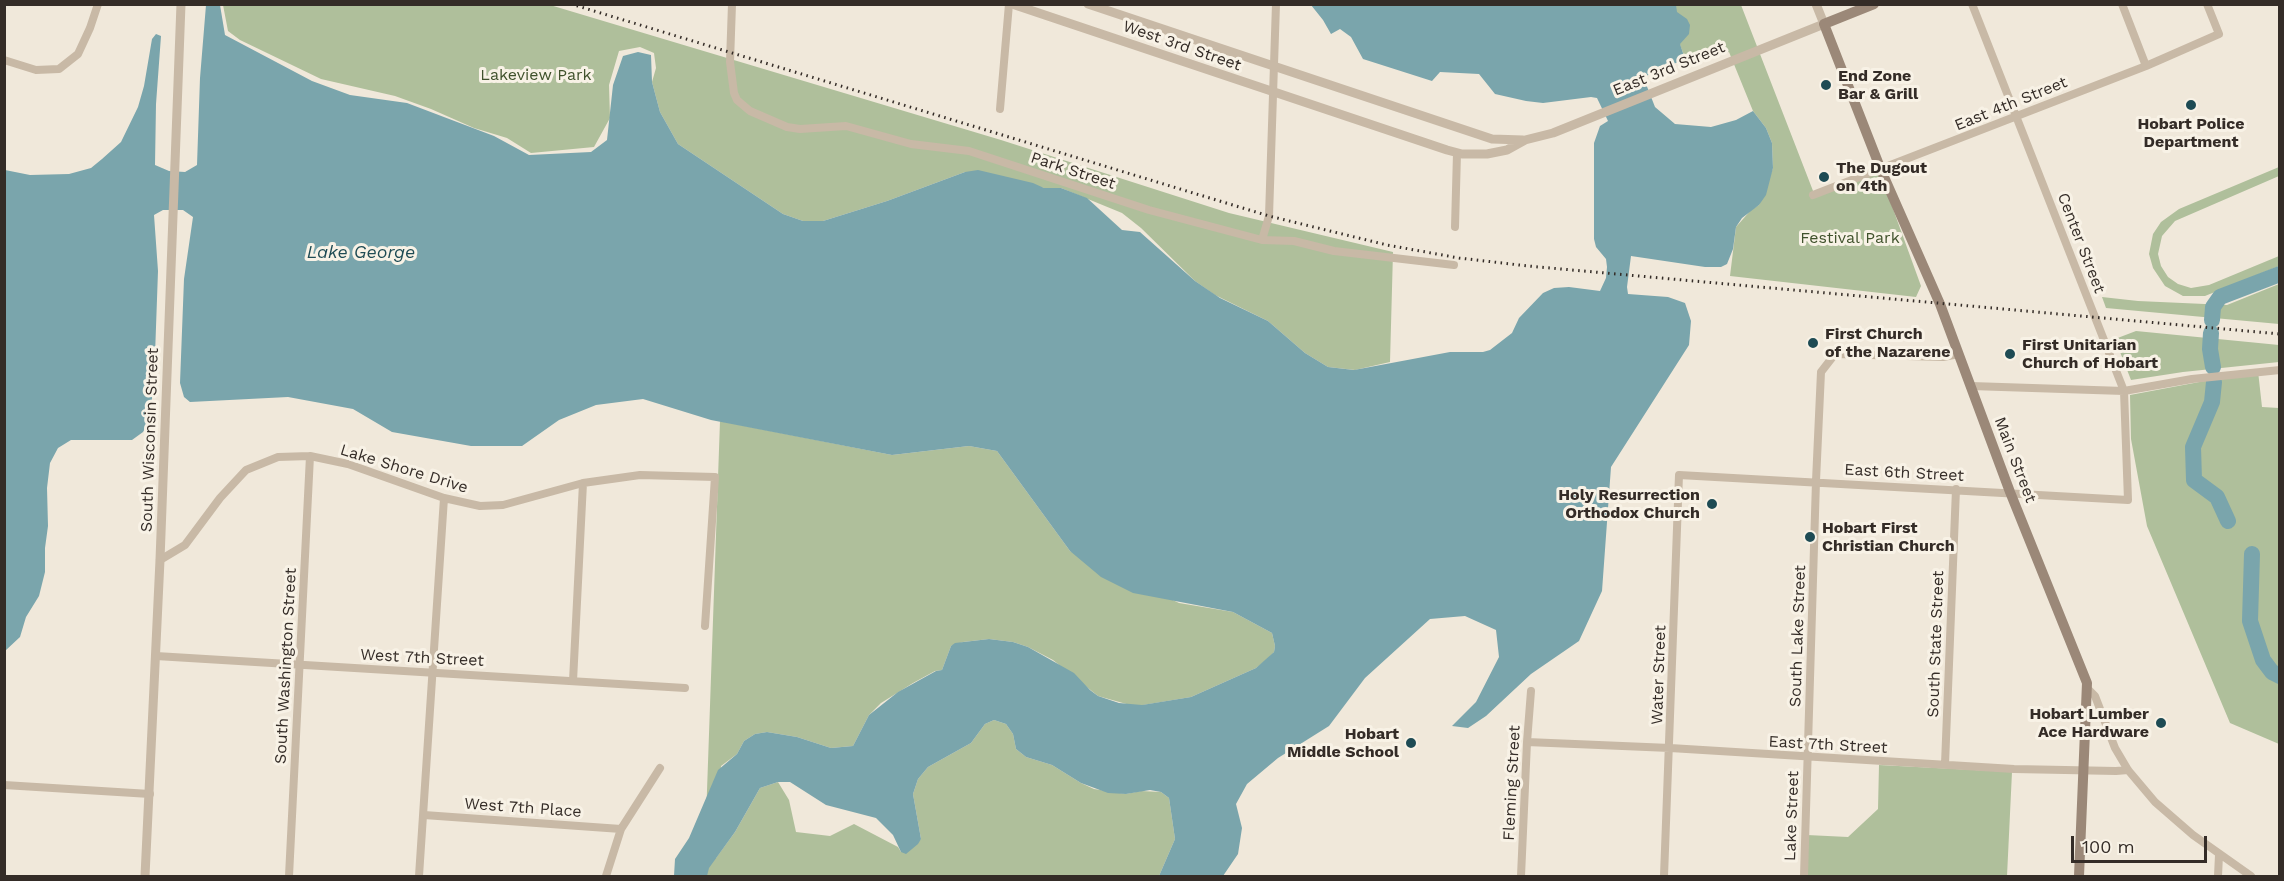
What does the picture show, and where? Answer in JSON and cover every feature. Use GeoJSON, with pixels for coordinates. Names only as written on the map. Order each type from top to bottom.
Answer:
{"type":"FeatureCollection","features":[{"type":"Feature","properties":{"kind":"main road"},"geometry":{"type":"LineString","coordinates":[[1824,24],[1874,4]]}},
{"type":"Feature","properties":{"kind":"main road","name":"Main Street"},"geometry":{"type":"LineString","coordinates":[[1824,24],[1881,171],[1936,295],[2010,492],[2088,689]]}},
{"type":"Feature","properties":{"kind":"main road"},"geometry":{"type":"LineString","coordinates":[[2079,876],[2082,770],[2088,689]]}},
{"type":"Feature","properties":{"kind":"street"},"geometry":{"type":"LineString","coordinates":[[4,60],[36,70],[59,69],[78,54],[98,4]]}},
{"type":"Feature","properties":{"kind":"street","name":"South Wisconsin Street"},"geometry":{"type":"LineString","coordinates":[[145,876],[160,560],[181,4]]}},
{"type":"Feature","properties":{"kind":"street","name":"Park Street"},"geometry":{"type":"LineString","coordinates":[[732,4],[731,78],[737,100],[750,111],[787,127],[800,129],[846,126],[911,144],[969,151],[1149,210],[1262,240],[1294,241],[1334,251],[1454,265]]}},
{"type":"Feature","properties":{"kind":"street"},"geometry":{"type":"LineString","coordinates":[[1000,109],[1011,4]]}},
{"type":"Feature","properties":{"kind":"street","name":"West 3rd Street"},"geometry":{"type":"LineString","coordinates":[[1011,4],[1274,93]]}},
{"type":"Feature","properties":{"kind":"street","name":"West 3rd Street"},"geometry":{"type":"LineString","coordinates":[[1088,4],[1275,67]]}},
{"type":"Feature","properties":{"kind":"street"},"geometry":{"type":"LineString","coordinates":[[1262,240],[1269,216],[1276,4]]}},
{"type":"Feature","properties":{"kind":"street","name":"Main Street"},"geometry":{"type":"LineString","coordinates":[[1816,4],[1824,24]]}},
{"type":"Feature","properties":{"kind":"street","name":"Center Street"},"geometry":{"type":"LineString","coordinates":[[1972,4],[2124,391],[2128,500]]}},
{"type":"Feature","properties":{"kind":"street"},"geometry":{"type":"LineString","coordinates":[[2122,4],[2146,66]]}},
{"type":"Feature","properties":{"kind":"street","name":"East 4th Street"},"geometry":{"type":"LineString","coordinates":[[1813,195],[1881,171],[2146,66],[2219,34],[2207,4]]}},
{"type":"Feature","properties":{"kind":"street","name":"East 3rd Street"},"geometry":{"type":"LineString","coordinates":[[1274,93],[1457,153],[1487,154],[1507,150],[1525,140],[1553,133],[1824,24]]}},
{"type":"Feature","properties":{"kind":"street","name":"East 3rd Street"},"geometry":{"type":"LineString","coordinates":[[1275,67],[1492,139],[1525,140]]}},
{"type":"Feature","properties":{"kind":"street"},"geometry":{"type":"LineString","coordinates":[[1455,227],[1457,153]]}},
{"type":"Feature","properties":{"kind":"street","name":"South Lake Street"},"geometry":{"type":"LineString","coordinates":[[1808,757],[1815,481],[1821,372],[1835,354],[1943,357],[1959,354]]}},
{"type":"Feature","properties":{"kind":"street"},"geometry":{"type":"LineString","coordinates":[[1971,386],[2124,391],[2192,380],[2280,370]]}},
{"type":"Feature","properties":{"kind":"street","name":"Lake Shore Drive"},"geometry":{"type":"LineString","coordinates":[[160,560],[185,545],[220,498],[246,470],[278,457],[310,456],[348,464],[444,498],[480,506],[503,505],[583,483],[640,475],[715,477],[705,627]]}},
{"type":"Feature","properties":{"kind":"street","name":"South Washington Street"},"geometry":{"type":"LineString","coordinates":[[289,876],[310,456]]}},
{"type":"Feature","properties":{"kind":"street","name":"East 6th Street"},"geometry":{"type":"LineString","coordinates":[[1678,474],[2128,500]]}},
{"type":"Feature","properties":{"kind":"street","name":"Water Street"},"geometry":{"type":"LineString","coordinates":[[1664,876],[1678,474]]}},
{"type":"Feature","properties":{"kind":"street"},"geometry":{"type":"LineString","coordinates":[[573,681],[583,483]]}},
{"type":"Feature","properties":{"kind":"street","name":"South State Street"},"geometry":{"type":"LineString","coordinates":[[1945,764],[1956,489]]}},
{"type":"Feature","properties":{"kind":"street"},"geometry":{"type":"LineString","coordinates":[[419,876],[444,498]]}},
{"type":"Feature","properties":{"kind":"street","name":"West 7th Street"},"geometry":{"type":"LineString","coordinates":[[156,656],[685,688]]}},
{"type":"Feature","properties":{"kind":"street","name":"Main Street"},"geometry":{"type":"LineString","coordinates":[[2088,689],[2095,696],[2108,731],[2128,770],[2155,802],[2219,855],[2251,876]]}},
{"type":"Feature","properties":{"kind":"street","name":"Fleming Street"},"geometry":{"type":"LineString","coordinates":[[1521,876],[1531,691]]}},
{"type":"Feature","properties":{"kind":"street","name":"East 7th Street"},"geometry":{"type":"LineString","coordinates":[[1527,742],[1945,764],[2128,770]]}},
{"type":"Feature","properties":{"kind":"street","name":"Lake Street"},"geometry":{"type":"LineString","coordinates":[[1804,876],[1808,757]]}},
{"type":"Feature","properties":{"kind":"street"},"geometry":{"type":"LineString","coordinates":[[606,876],[621,829],[660,768]]}},
{"type":"Feature","properties":{"kind":"street"},"geometry":{"type":"LineString","coordinates":[[4,785],[150,794]]}},
{"type":"Feature","properties":{"kind":"street","name":"West 7th Place"},"geometry":{"type":"LineString","coordinates":[[424,815],[621,829]]}},
{"type":"Feature","properties":{"kind":"street"},"geometry":{"type":"LineString","coordinates":[[2218,876],[2219,855]]}},
{"type":"Feature","properties":{"kind":"green space","name":"Lakeview Park"},"geometry":{"type":"Polygon","coordinates":[[[223,5],[550,5],[1001,140],[1229,213],[1393,252],[1390,362],[1355,370],[1328,367],[1305,353],[1268,321],[1215,295],[1195,281],[1141,228],[1122,213],[1061,188],[1044,188],[965,172],[887,201],[823,221],[803,221],[783,214],[678,144],[660,112],[652,82],[656,68],[654,53],[640,47],[619,51],[609,85],[610,118],[594,147],[531,153],[507,138],[474,128],[395,96],[321,79],[240,40],[228,31],[223,5]]]}},
{"type":"Feature","properties":{"kind":"green space","name":"Festival Park"},"geometry":{"type":"Polygon","coordinates":[[[1665,5],[1741,5],[1815,196],[1880,173],[1921,286],[1916,297],[1730,276],[1736,227],[1751,210],[1759,205],[1773,168],[1772,143],[1766,128],[1753,111],[1729,52],[1688,66],[1665,5]]]}},
{"type":"Feature","properties":{"kind":"green space"},"geometry":{"type":"Polygon","coordinates":[[[2279,167],[2279,176],[2175,221],[2162,236],[2158,254],[2161,266],[2168,277],[2178,284],[2191,288],[2209,285],[2279,256],[2279,266],[2205,296],[2183,296],[2165,286],[2153,268],[2149,254],[2153,234],[2161,222],[2179,209],[2279,167]]]}},
{"type":"Feature","properties":{"kind":"green space"},"geometry":{"type":"Polygon","coordinates":[[[2279,284],[2279,324],[2106,308],[2102,297],[2227,305],[2279,284]]]}},
{"type":"Feature","properties":{"kind":"green space"},"geometry":{"type":"Polygon","coordinates":[[[2136,331],[2279,345],[2279,362],[2131,380],[2115,339],[2136,331]]]}},
{"type":"Feature","properties":{"kind":"green space"},"geometry":{"type":"Polygon","coordinates":[[[2258,371],[2262,407],[2279,408],[2279,744],[2230,723],[2147,526],[2131,439],[2130,395],[2258,371]]]}},
{"type":"Feature","properties":{"kind":"green space"},"geometry":{"type":"Polygon","coordinates":[[[720,421],[892,455],[969,446],[997,451],[1070,551],[1179,603],[1233,612],[1272,633],[1275,646],[1274,652],[1268,659],[1256,668],[1191,697],[1130,705],[1098,696],[1053,660],[1013,642],[989,639],[951,646],[942,670],[935,671],[881,703],[869,715],[853,746],[831,748],[797,737],[767,732],[755,734],[744,741],[737,754],[721,766],[716,858],[735,832],[760,788],[778,782],[789,800],[796,832],[830,836],[854,824],[898,847],[901,852],[921,839],[913,794],[918,779],[928,767],[971,743],[985,724],[994,720],[1006,724],[1013,734],[1016,749],[1026,757],[1052,765],[1094,789],[1126,794],[1141,791],[1161,792],[1169,798],[1175,839],[1159,876],[704,876],[720,421]]]}},
{"type":"Feature","properties":{"kind":"green space"},"geometry":{"type":"Polygon","coordinates":[[[1879,765],[2012,772],[2007,876],[1806,876],[1807,835],[1848,837],[1878,809],[1879,765]]]}},
{"type":"Feature","properties":{"kind":"water","name":"Lake George"},"geometry":{"type":"Polygon","coordinates":[[[206,5],[220,5],[225,35],[312,81],[350,95],[407,103],[494,136],[529,155],[591,152],[607,140],[613,85],[623,56],[638,52],[651,55],[652,82],[660,112],[678,144],[783,214],[803,221],[823,221],[887,201],[965,172],[978,170],[1033,183],[1044,188],[1061,188],[1087,198],[1122,230],[1140,232],[1195,281],[1220,298],[1268,321],[1305,353],[1328,367],[1354,370],[1450,352],[1490,350],[1512,333],[1519,318],[1543,293],[1554,288],[1569,287],[1600,291],[1606,278],[1607,267],[1606,259],[1596,247],[1594,239],[1594,143],[1600,126],[1608,121],[1597,98],[1543,103],[1526,101],[1495,94],[1479,74],[1440,72],[1432,81],[1363,59],[1351,37],[1340,29],[1331,34],[1311,5],[1676,5],[1677,12],[1687,19],[1690,25],[1689,34],[1680,44],[1685,59],[1646,76],[1646,84],[1655,107],[1675,124],[1711,127],[1736,120],[1753,111],[1766,128],[1772,143],[1773,168],[1766,195],[1736,227],[1733,249],[1727,264],[1721,267],[1705,267],[1631,256],[1628,294],[1668,297],[1685,303],[1691,321],[1689,345],[1611,467],[1602,591],[1579,641],[1531,674],[1486,716],[1468,728],[1452,726],[1476,702],[1499,657],[1496,630],[1465,616],[1430,619],[1365,678],[1329,726],[1278,758],[1247,784],[1236,804],[1242,828],[1238,854],[1223,876],[1159,876],[1175,839],[1169,798],[1161,792],[1150,790],[1126,794],[1108,793],[1081,783],[1052,765],[1026,757],[1016,749],[1013,734],[1006,724],[994,720],[985,724],[971,743],[928,767],[918,779],[913,794],[921,839],[906,854],[901,852],[893,835],[876,818],[826,805],[790,782],[778,782],[760,788],[735,832],[709,868],[707,876],[674,876],[675,859],[689,838],[718,770],[737,754],[744,741],[755,734],[767,732],[797,737],[831,748],[853,746],[869,715],[898,692],[942,670],[951,646],[955,643],[989,639],[1013,642],[1028,647],[1074,673],[1098,696],[1119,703],[1142,705],[1191,697],[1256,668],[1274,652],[1272,633],[1233,612],[1133,593],[1101,577],[1070,551],[997,451],[969,446],[892,455],[711,420],[643,399],[596,405],[559,420],[522,446],[471,446],[392,432],[353,409],[288,397],[190,402],[184,397],[180,383],[184,279],[193,217],[183,210],[163,210],[154,215],[158,271],[154,383],[149,421],[143,432],[132,440],[71,440],[58,448],[50,463],[47,488],[48,526],[45,572],[39,596],[26,617],[20,637],[5,651],[5,170],[30,175],[69,174],[91,168],[121,142],[138,107],[152,39],[156,34],[161,36],[156,104],[155,165],[169,171],[185,172],[197,165],[200,78],[206,5]]]}},
{"type":"Feature","properties":{"kind":"waterway"},"geometry":{"type":"LineString","coordinates":[[2212,320],[2213,307],[2220,297],[2280,274]]}},
{"type":"Feature","properties":{"kind":"waterway"},"geometry":{"type":"LineString","coordinates":[[2211,333],[2210,349],[2213,367]]}},
{"type":"Feature","properties":{"kind":"waterway"},"geometry":{"type":"LineString","coordinates":[[2214,382],[2212,402],[2193,447],[2194,480],[2217,497],[2228,521]]}},
{"type":"Feature","properties":{"kind":"waterway"},"geometry":{"type":"LineString","coordinates":[[2252,554],[2250,621],[2263,660],[2272,672],[2280,676]]}},
{"type":"Feature","properties":{"kind":"railway"},"geometry":{"type":"LineString","coordinates":[[571,4],[1269,216],[1387,245],[1459,258],[1528,266],[2280,334]]}},
{"type":"Feature","properties":{"kind":"place","name":"End Zone Bar & Grill"},"geometry":{"type":"Point","coordinates":[1826,85]}},
{"type":"Feature","properties":{"kind":"place","name":"Hobart Police Department"},"geometry":{"type":"Point","coordinates":[2191,105]}},
{"type":"Feature","properties":{"kind":"place","name":"The Dugout on 4th"},"geometry":{"type":"Point","coordinates":[1824,177]}},
{"type":"Feature","properties":{"kind":"place","name":"First Church of the Nazarene"},"geometry":{"type":"Point","coordinates":[1813,343]}},
{"type":"Feature","properties":{"kind":"place","name":"First Unitarian Church of Hobart"},"geometry":{"type":"Point","coordinates":[2010,354]}},
{"type":"Feature","properties":{"kind":"place","name":"Holy Resurrection Orthodox Church"},"geometry":{"type":"Point","coordinates":[1712,504]}},
{"type":"Feature","properties":{"kind":"place","name":"Hobart First Christian Church"},"geometry":{"type":"Point","coordinates":[1810,537]}},
{"type":"Feature","properties":{"kind":"place","name":"Hobart Lumber Ace Hardware"},"geometry":{"type":"Point","coordinates":[2161,723]}},
{"type":"Feature","properties":{"kind":"place","name":"Hobart Middle School"},"geometry":{"type":"Point","coordinates":[1411,743]}}]}
